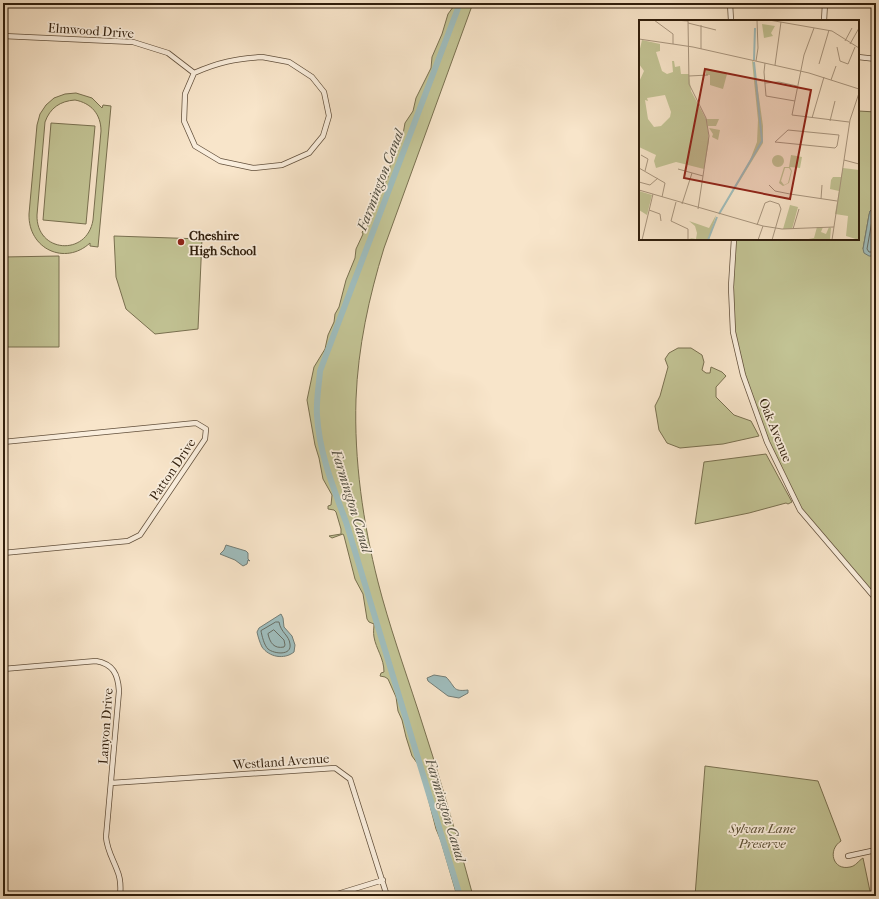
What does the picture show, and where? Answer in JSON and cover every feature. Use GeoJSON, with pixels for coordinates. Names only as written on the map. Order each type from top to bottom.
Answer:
{"type":"FeatureCollection","features":[{"type":"Feature","properties":{"kind":"street"},"geometry":{"type":"LineString","coordinates":[[730,3],[731,20]]}},
{"type":"Feature","properties":{"kind":"street"},"geometry":{"type":"LineString","coordinates":[[824,20],[825,3]]}},
{"type":"Feature","properties":{"kind":"street","name":"Elmwood Drive"},"geometry":{"type":"LineString","coordinates":[[3,36],[133,42],[168,53],[194,73]]}},
{"type":"Feature","properties":{"kind":"street"},"geometry":{"type":"LineString","coordinates":[[262,57],[289,62],[312,77],[324,92],[329,116],[323,136],[309,153],[282,165],[253,168],[220,161],[195,146],[184,121],[185,94],[194,73],[216,64],[239,58],[262,57]]}},
{"type":"Feature","properties":{"kind":"street"},"geometry":{"type":"LineString","coordinates":[[859,57],[876,59]]}},
{"type":"Feature","properties":{"kind":"street","name":"Oak Avenue"},"geometry":{"type":"LineString","coordinates":[[734,240],[731,287],[733,332],[743,375],[767,442],[800,510],[876,599]]}},
{"type":"Feature","properties":{"kind":"street","name":"Patton Drive"},"geometry":{"type":"LineString","coordinates":[[3,442],[196,423],[206,429],[205,439],[140,534],[128,541],[3,553]]}},
{"type":"Feature","properties":{"kind":"street","name":"Lanyon Drive"},"geometry":{"type":"LineString","coordinates":[[3,669],[96,661],[109,665],[117,677],[119,691],[106,844],[120,878],[120,896]]}},
{"type":"Feature","properties":{"kind":"street","name":"Westland Avenue"},"geometry":{"type":"LineString","coordinates":[[111,783],[335,768],[350,779],[387,896]]}},
{"type":"Feature","properties":{"kind":"street"},"geometry":{"type":"LineString","coordinates":[[848,856],[876,850]]}},
{"type":"Feature","properties":{"kind":"street"},"geometry":{"type":"LineString","coordinates":[[331,896],[383,880]]}},
{"type":"Feature","properties":{"kind":"green space"},"geometry":{"type":"Polygon","coordinates":[[[456,3],[473,3],[384,248],[369,304],[357,380],[356,445],[364,514],[382,598],[440,779],[473,896],[457,896],[436,829],[420,767],[412,756],[398,711],[396,697],[388,679],[380,676],[381,673],[384,672],[384,667],[376,646],[374,624],[369,622],[367,619],[363,594],[355,579],[344,536],[343,534],[332,538],[329,536],[341,534],[341,529],[336,512],[328,509],[328,506],[331,505],[332,495],[323,479],[307,400],[314,367],[325,349],[328,335],[339,307],[346,280],[355,258],[356,249],[363,234],[362,232],[367,227],[376,202],[388,177],[390,166],[403,134],[405,123],[413,111],[416,98],[431,68],[432,57],[442,34],[448,14],[456,3]]]}},
{"type":"Feature","properties":{"kind":"green space"},"geometry":{"type":"Polygon","coordinates":[[[76,93],[92,98],[102,108],[103,105],[111,106],[98,247],[90,246],[90,243],[80,250],[70,253],[59,253],[41,245],[30,226],[29,214],[37,125],[40,114],[46,105],[54,98],[65,94],[76,93]],[[75,100],[65,102],[56,106],[45,122],[37,215],[39,228],[44,237],[53,243],[62,246],[72,245],[82,240],[89,232],[93,220],[101,125],[94,110],[81,101],[75,100]]]}},
{"type":"Feature","properties":{"kind":"green space"},"geometry":{"type":"Polygon","coordinates":[[[859,111],[876,112],[876,205],[870,211],[863,249],[871,256],[876,256],[876,599],[800,510],[767,442],[743,375],[733,332],[731,287],[734,240],[859,240],[859,111]]]}},
{"type":"Feature","properties":{"kind":"green space"},"geometry":{"type":"Polygon","coordinates":[[[51,123],[95,126],[86,224],[43,220],[51,123]]]}},
{"type":"Feature","properties":{"kind":"green space"},"geometry":{"type":"Polygon","coordinates":[[[114,236],[202,239],[198,329],[155,334],[126,309],[116,277],[114,236]]]}},
{"type":"Feature","properties":{"kind":"green space"},"geometry":{"type":"Polygon","coordinates":[[[59,256],[59,347],[3,347],[3,257],[59,256]]]}},
{"type":"Feature","properties":{"kind":"green space"},"geometry":{"type":"Polygon","coordinates":[[[678,348],[691,348],[702,355],[704,362],[702,370],[706,373],[710,373],[711,367],[722,372],[726,376],[716,387],[716,397],[734,415],[751,421],[759,436],[723,444],[680,448],[667,443],[659,430],[655,406],[660,396],[668,367],[665,359],[669,353],[678,348]]]}},
{"type":"Feature","properties":{"kind":"green space"},"geometry":{"type":"Polygon","coordinates":[[[766,454],[792,502],[749,513],[695,524],[704,462],[766,454]]]}},
{"type":"Feature","properties":{"kind":"green space","name":"Sylvan Lane Preserve"},"geometry":{"type":"Polygon","coordinates":[[[705,766],[818,781],[841,841],[834,849],[834,859],[839,866],[850,867],[854,866],[863,858],[871,896],[695,896],[705,766]]]}},
{"type":"Feature","properties":{"kind":"water"},"geometry":{"type":"Polygon","coordinates":[[[876,205],[876,256],[869,256],[864,253],[863,249],[870,211],[876,205]]]}},
{"type":"Feature","properties":{"kind":"water"},"geometry":{"type":"Polygon","coordinates":[[[226,545],[246,551],[250,561],[248,560],[247,564],[243,566],[235,560],[220,554],[226,545]]]}},
{"type":"Feature","properties":{"kind":"water"},"geometry":{"type":"Polygon","coordinates":[[[281,614],[284,627],[292,636],[295,645],[294,652],[281,657],[269,653],[262,647],[257,632],[259,628],[281,614]]]}},
{"type":"Feature","properties":{"kind":"water"},"geometry":{"type":"Polygon","coordinates":[[[434,675],[446,677],[455,688],[459,690],[468,690],[468,693],[459,698],[448,696],[428,681],[427,678],[434,675]]]}},
{"type":"Feature","properties":{"kind":"waterway","name":"Farmington Canal"},"geometry":{"type":"LineString","coordinates":[[460,3],[320,371],[317,398],[318,429],[327,469],[346,522],[460,896]]}},
{"type":"Feature","properties":{"kind":"place","name":"Cheshire High School"},"geometry":{"type":"Point","coordinates":[181,242]}}]}
